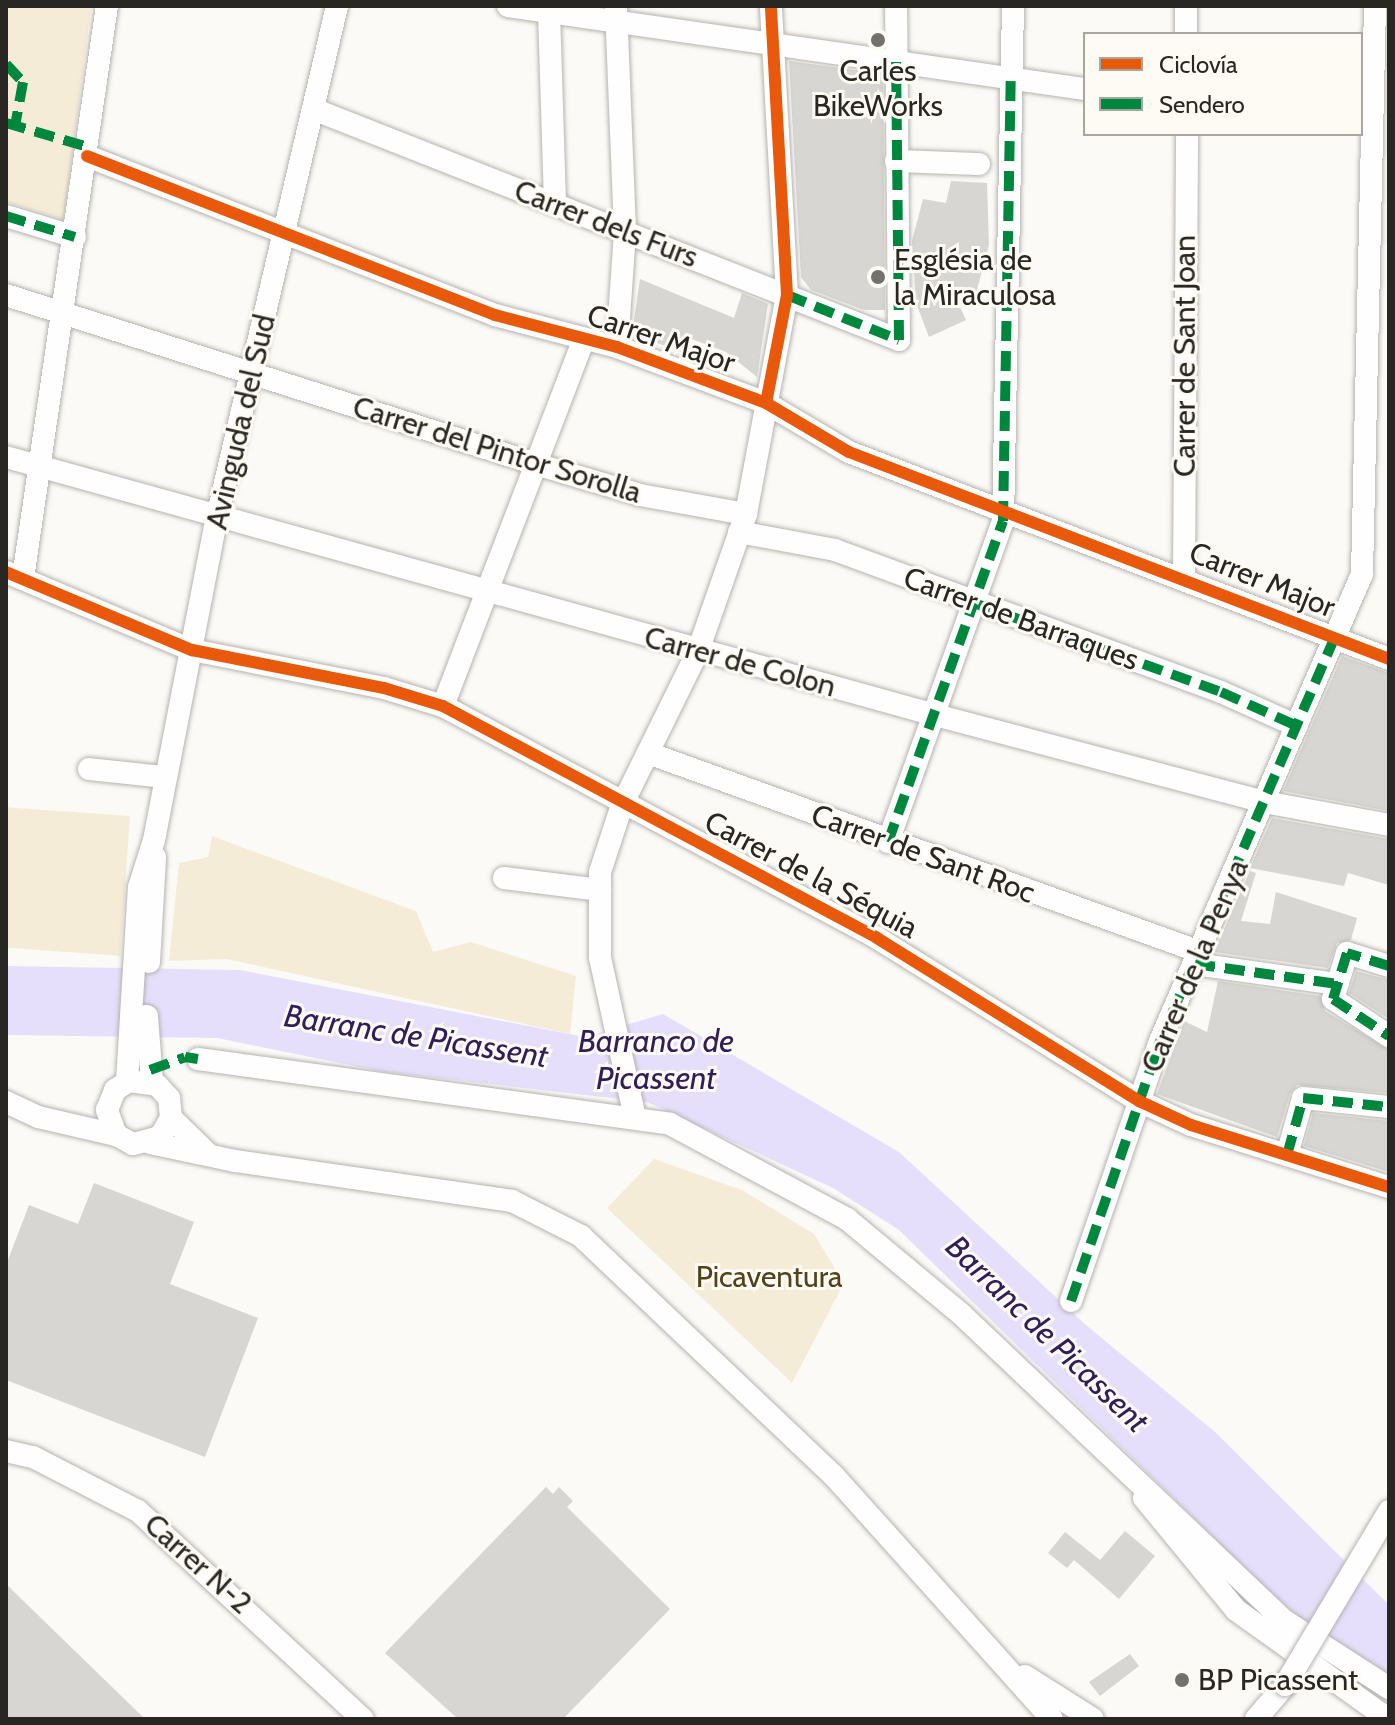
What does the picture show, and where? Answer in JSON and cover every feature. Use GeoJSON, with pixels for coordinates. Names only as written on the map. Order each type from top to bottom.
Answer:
{"type":"FeatureCollection","features":[{"type":"Feature","properties":{"kind":"street"},"geometry":{"type":"LineString","coordinates":[[15,575],[41,467],[107,6]]}},
{"type":"Feature","properties":{"kind":"street","name":"Avinguda del Sud"},"geometry":{"type":"LineString","coordinates":[[127,1082],[138,1044],[147,890],[164,777],[217,517],[337,6]]}},
{"type":"Feature","properties":{"kind":"street"},"geometry":{"type":"LineString","coordinates":[[508,6],[549,12],[616,14],[772,43],[1083,89]]}},
{"type":"Feature","properties":{"kind":"street"},"geometry":{"type":"LineString","coordinates":[[635,1118],[612,1029],[600,958],[600,872],[622,805],[698,651],[742,523],[766,403],[787,295],[771,6]]}},
{"type":"Feature","properties":{"kind":"street"},"geometry":{"type":"LineString","coordinates":[[896,6],[896,161],[979,164]]}},
{"type":"Feature","properties":{"kind":"street"},"geometry":{"type":"LineString","coordinates":[[888,842],[974,603],[1004,507],[1013,6]]}},
{"type":"Feature","properties":{"kind":"street"},"geometry":{"type":"LineString","coordinates":[[1186,6],[1186,32]]}},
{"type":"Feature","properties":{"kind":"street","name":"Carrer de la Penya"},"geometry":{"type":"LineString","coordinates":[[1071,1301],[1139,1101],[1362,574],[1375,6]]}},
{"type":"Feature","properties":{"kind":"street"},"geometry":{"type":"LineString","coordinates":[[549,12],[555,204]]}},
{"type":"Feature","properties":{"kind":"street"},"geometry":{"type":"LineString","coordinates":[[616,14],[625,232],[617,347]]}},
{"type":"Feature","properties":{"kind":"street","name":"Carrer dels Furs"},"geometry":{"type":"LineString","coordinates":[[313,109],[899,340],[896,161]]}},
{"type":"Feature","properties":{"kind":"street","name":"Carrer de Sant Joan"},"geometry":{"type":"LineString","coordinates":[[1184,577],[1187,136]]}},
{"type":"Feature","properties":{"kind":"street","name":"Carrer Major"},"geometry":{"type":"LineString","coordinates":[[87,156],[284,236],[495,315],[617,347],[766,403],[849,452],[1004,507],[1389,659]]}},
{"type":"Feature","properties":{"kind":"street"},"geometry":{"type":"LineString","coordinates":[[6,216],[75,237]]}},
{"type":"Feature","properties":{"kind":"street","name":"Carrer del Pintor Sorolla"},"geometry":{"type":"LineString","coordinates":[[6,295],[63,316],[539,465],[742,523]]}},
{"type":"Feature","properties":{"kind":"street"},"geometry":{"type":"LineString","coordinates":[[443,706],[539,465],[584,339]]}},
{"type":"Feature","properties":{"kind":"street","name":"Carrer de Colon"},"geometry":{"type":"LineString","coordinates":[[6,457],[935,715],[1264,802],[1389,825]]}},
{"type":"Feature","properties":{"kind":"street","name":"Carrer de Barraques"},"geometry":{"type":"LineString","coordinates":[[742,523],[835,550],[1221,692],[1297,726]]}},
{"type":"Feature","properties":{"kind":"street","name":"Carrer de la Séquia"},"geometry":{"type":"LineString","coordinates":[[15,575],[192,650],[384,688],[443,706],[622,805],[877,938],[1139,1101],[1191,1125],[1389,1187]]}},
{"type":"Feature","properties":{"kind":"street","name":"Carrer de Sant Roc"},"geometry":{"type":"LineString","coordinates":[[648,753],[1198,958],[1338,984]]}},
{"type":"Feature","properties":{"kind":"street"},"geometry":{"type":"LineString","coordinates":[[89,769],[164,777]]}},
{"type":"Feature","properties":{"kind":"street"},"geometry":{"type":"LineString","coordinates":[[504,878],[600,890]]}},
{"type":"Feature","properties":{"kind":"street"},"geometry":{"type":"LineString","coordinates":[[1388,1033],[1333,999],[1347,953],[1389,966]]}},
{"type":"Feature","properties":{"kind":"street","name":"Avinguda del Sud"},"geometry":{"type":"LineString","coordinates":[[138,1044],[152,1083]]}},
{"type":"Feature","properties":{"kind":"street"},"geometry":{"type":"LineString","coordinates":[[198,1059],[670,1124],[847,1219],[961,1314],[1127,1474],[1167,1504],[1285,1621],[1389,1688]]}},
{"type":"Feature","properties":{"kind":"street"},"geometry":{"type":"LineString","coordinates":[[55,1119],[108,1104],[127,1082],[152,1083],[169,1098],[171,1118],[160,1137],[150,1143]]}},
{"type":"Feature","properties":{"kind":"street"},"geometry":{"type":"LineString","coordinates":[[1287,1155],[1303,1098],[1389,1107]]}},
{"type":"Feature","properties":{"kind":"street"},"geometry":{"type":"LineString","coordinates":[[6,1102],[116,1135],[133,1144],[150,1143],[210,1156],[512,1201],[581,1236],[834,1476],[1052,1719]]}},
{"type":"Feature","properties":{"kind":"street"},"geometry":{"type":"LineString","coordinates":[[108,1104],[116,1135]]}},
{"type":"Feature","properties":{"kind":"street"},"geometry":{"type":"LineString","coordinates":[[171,1118],[210,1156]]}},
{"type":"Feature","properties":{"kind":"street","name":"Carrer N-2"},"geometry":{"type":"LineString","coordinates":[[6,1451],[48,1464],[138,1511],[363,1719]]}},
{"type":"Feature","properties":{"kind":"street"},"geometry":{"type":"LineString","coordinates":[[1127,1474],[1236,1610],[1388,1719]]}},
{"type":"Feature","properties":{"kind":"street"},"geometry":{"type":"LineString","coordinates":[[1256,1719],[1285,1685],[1389,1511]]}},
{"type":"Feature","properties":{"kind":"street"},"geometry":{"type":"LineString","coordinates":[[998,1657],[1093,1719]]}},
{"type":"Feature","properties":{"kind":"street"},"geometry":{"type":"LineString","coordinates":[[1272,1719],[1285,1685]]}},
{"type":"Feature","properties":{"kind":"green space"},"geometry":{"type":"Polygon","coordinates":[[[6,6],[91,8],[64,220],[6,202],[6,6]]]}},
{"type":"Feature","properties":{"kind":"green space"},"geometry":{"type":"Polygon","coordinates":[[[6,807],[130,816],[120,956],[6,948],[6,807]]]}},
{"type":"Feature","properties":{"kind":"green space"},"geometry":{"type":"Polygon","coordinates":[[[212,836],[416,911],[433,952],[471,942],[576,976],[570,1034],[227,959],[169,961],[179,863],[208,857],[212,836]]]}},
{"type":"Feature","properties":{"kind":"green space","name":"Picaventura"},"geometry":{"type":"Polygon","coordinates":[[[654,1159],[742,1190],[814,1234],[844,1283],[792,1383],[607,1208],[654,1159]]]}},
{"type":"Feature","properties":{"kind":"water","name":"Barranco de Picassent"},"geometry":{"type":"Polygon","coordinates":[[[6,966],[240,970],[585,1037],[663,1014],[899,1152],[1086,1325],[1215,1432],[1389,1605],[1389,1675],[1292,1614],[899,1230],[833,1188],[647,1102],[384,1072],[217,1038],[6,1035],[6,966]]]}},
{"type":"Feature","properties":{"kind":"building"},"geometry":{"type":"Polygon","coordinates":[[[789,61],[883,74],[885,310],[864,310],[811,290],[801,277],[789,61]]]}},
{"type":"Feature","properties":{"kind":"building"},"geometry":{"type":"Polygon","coordinates":[[[951,181],[987,183],[989,245],[975,297],[950,285],[966,320],[929,337],[916,303],[912,241],[923,199],[946,203],[951,181]]]}},
{"type":"Feature","properties":{"kind":"building"},"geometry":{"type":"Polygon","coordinates":[[[640,279],[734,318],[742,293],[768,304],[757,377],[726,352],[689,338],[683,353],[632,333],[640,279]]]}},
{"type":"Feature","properties":{"kind":"building"},"geometry":{"type":"Polygon","coordinates":[[[1342,656],[1389,673],[1389,811],[1283,791],[1342,656]]]}},
{"type":"Feature","properties":{"kind":"building"},"geometry":{"type":"Polygon","coordinates":[[[1272,818],[1389,839],[1389,885],[1348,873],[1344,886],[1250,868],[1272,818]]]}},
{"type":"Feature","properties":{"kind":"building"},"geometry":{"type":"Polygon","coordinates":[[[1250,871],[1256,873],[1241,921],[1270,924],[1276,892],[1357,918],[1351,940],[1337,943],[1328,968],[1214,952],[1250,871]]]}},
{"type":"Feature","properties":{"kind":"building"},"geometry":{"type":"Polygon","coordinates":[[[1356,971],[1389,980],[1389,1019],[1349,993],[1356,971]]]}},
{"type":"Feature","properties":{"kind":"building"},"geometry":{"type":"Polygon","coordinates":[[[1218,981],[1320,996],[1325,1011],[1389,1050],[1389,1093],[1297,1085],[1290,1094],[1277,1137],[1157,1094],[1184,1021],[1207,1032],[1218,981]]]}},
{"type":"Feature","properties":{"kind":"building"},"geometry":{"type":"Polygon","coordinates":[[[1313,1113],[1389,1121],[1389,1172],[1304,1146],[1313,1113]]]}},
{"type":"Feature","properties":{"kind":"building"},"geometry":{"type":"Polygon","coordinates":[[[94,1183],[194,1222],[170,1284],[258,1318],[205,1457],[6,1380],[6,1265],[29,1205],[78,1224],[94,1183]]]}},
{"type":"Feature","properties":{"kind":"building"},"geometry":{"type":"Polygon","coordinates":[[[546,1487],[553,1494],[559,1487],[573,1501],[567,1507],[670,1609],[563,1719],[458,1719],[385,1653],[546,1487]]]}},
{"type":"Feature","properties":{"kind":"building"},"geometry":{"type":"Polygon","coordinates":[[[1125,1531],[1155,1556],[1119,1599],[1074,1560],[1067,1568],[1048,1553],[1065,1532],[1100,1560],[1125,1531]]]}},
{"type":"Feature","properties":{"kind":"building"},"geometry":{"type":"Polygon","coordinates":[[[6,1584],[145,1719],[6,1719],[6,1584]]]}},
{"type":"Feature","properties":{"kind":"building"},"geometry":{"type":"Polygon","coordinates":[[[1130,1654],[1139,1666],[1100,1696],[1089,1682],[1130,1654]]]}},
{"type":"Feature","properties":{"kind":"marked path"},"geometry":{"type":"LineString","coordinates":[[787,295],[899,340],[896,62]]}},
{"type":"Feature","properties":{"kind":"marked path"},"geometry":{"type":"LineString","coordinates":[[6,64],[23,82],[15,126]]}},
{"type":"Feature","properties":{"kind":"marked path"},"geometry":{"type":"LineString","coordinates":[[888,842],[1003,521],[1011,77]]}},
{"type":"Feature","properties":{"kind":"marked path"},"geometry":{"type":"LineString","coordinates":[[6,123],[88,147]]}},
{"type":"Feature","properties":{"kind":"marked path"},"geometry":{"type":"LineString","coordinates":[[6,216],[75,237]]}},
{"type":"Feature","properties":{"kind":"marked path"},"geometry":{"type":"LineString","coordinates":[[974,603],[1221,692],[1297,726]]}},
{"type":"Feature","properties":{"kind":"marked path"},"geometry":{"type":"LineString","coordinates":[[1071,1301],[1160,1041],[1335,637]]}},
{"type":"Feature","properties":{"kind":"marked path"},"geometry":{"type":"LineString","coordinates":[[1389,966],[1347,953],[1333,999],[1389,1036]]}},
{"type":"Feature","properties":{"kind":"marked path"},"geometry":{"type":"LineString","coordinates":[[1195,964],[1338,984]]}},
{"type":"Feature","properties":{"kind":"marked path"},"geometry":{"type":"LineString","coordinates":[[150,1070],[185,1057],[198,1059]]}},
{"type":"Feature","properties":{"kind":"marked path"},"geometry":{"type":"LineString","coordinates":[[1287,1155],[1303,1098],[1389,1107]]}},
{"type":"Feature","properties":{"kind":"cycle path"},"geometry":{"type":"LineString","coordinates":[[766,403],[787,295],[771,6]]}},
{"type":"Feature","properties":{"kind":"cycle path"},"geometry":{"type":"LineString","coordinates":[[87,156],[495,315],[617,347],[766,403],[849,452],[1389,659]]}},
{"type":"Feature","properties":{"kind":"cycle path"},"geometry":{"type":"LineString","coordinates":[[6,572],[192,650],[384,688],[443,706],[877,938],[1139,1101],[1191,1125],[1389,1187]]}},
{"type":"Feature","properties":{"kind":"place","name":"Carles BikeWorks"},"geometry":{"type":"Point","coordinates":[878,40]}},
{"type":"Feature","properties":{"kind":"place","name":"Església de la Miraculosa"},"geometry":{"type":"Point","coordinates":[878,277]}},
{"type":"Feature","properties":{"kind":"place","name":"BP Picassent"},"geometry":{"type":"Point","coordinates":[1182,1680]}},
{"type":"Feature","properties":{"kind":"water label","name":"Barranc de Picassent"},"geometry":{"type":"Point","coordinates":[416,1036]}},
{"type":"Feature","properties":{"kind":"water label","name":"Barranc de Picassent"},"geometry":{"type":"Point","coordinates":[1047,1334]}}]}
